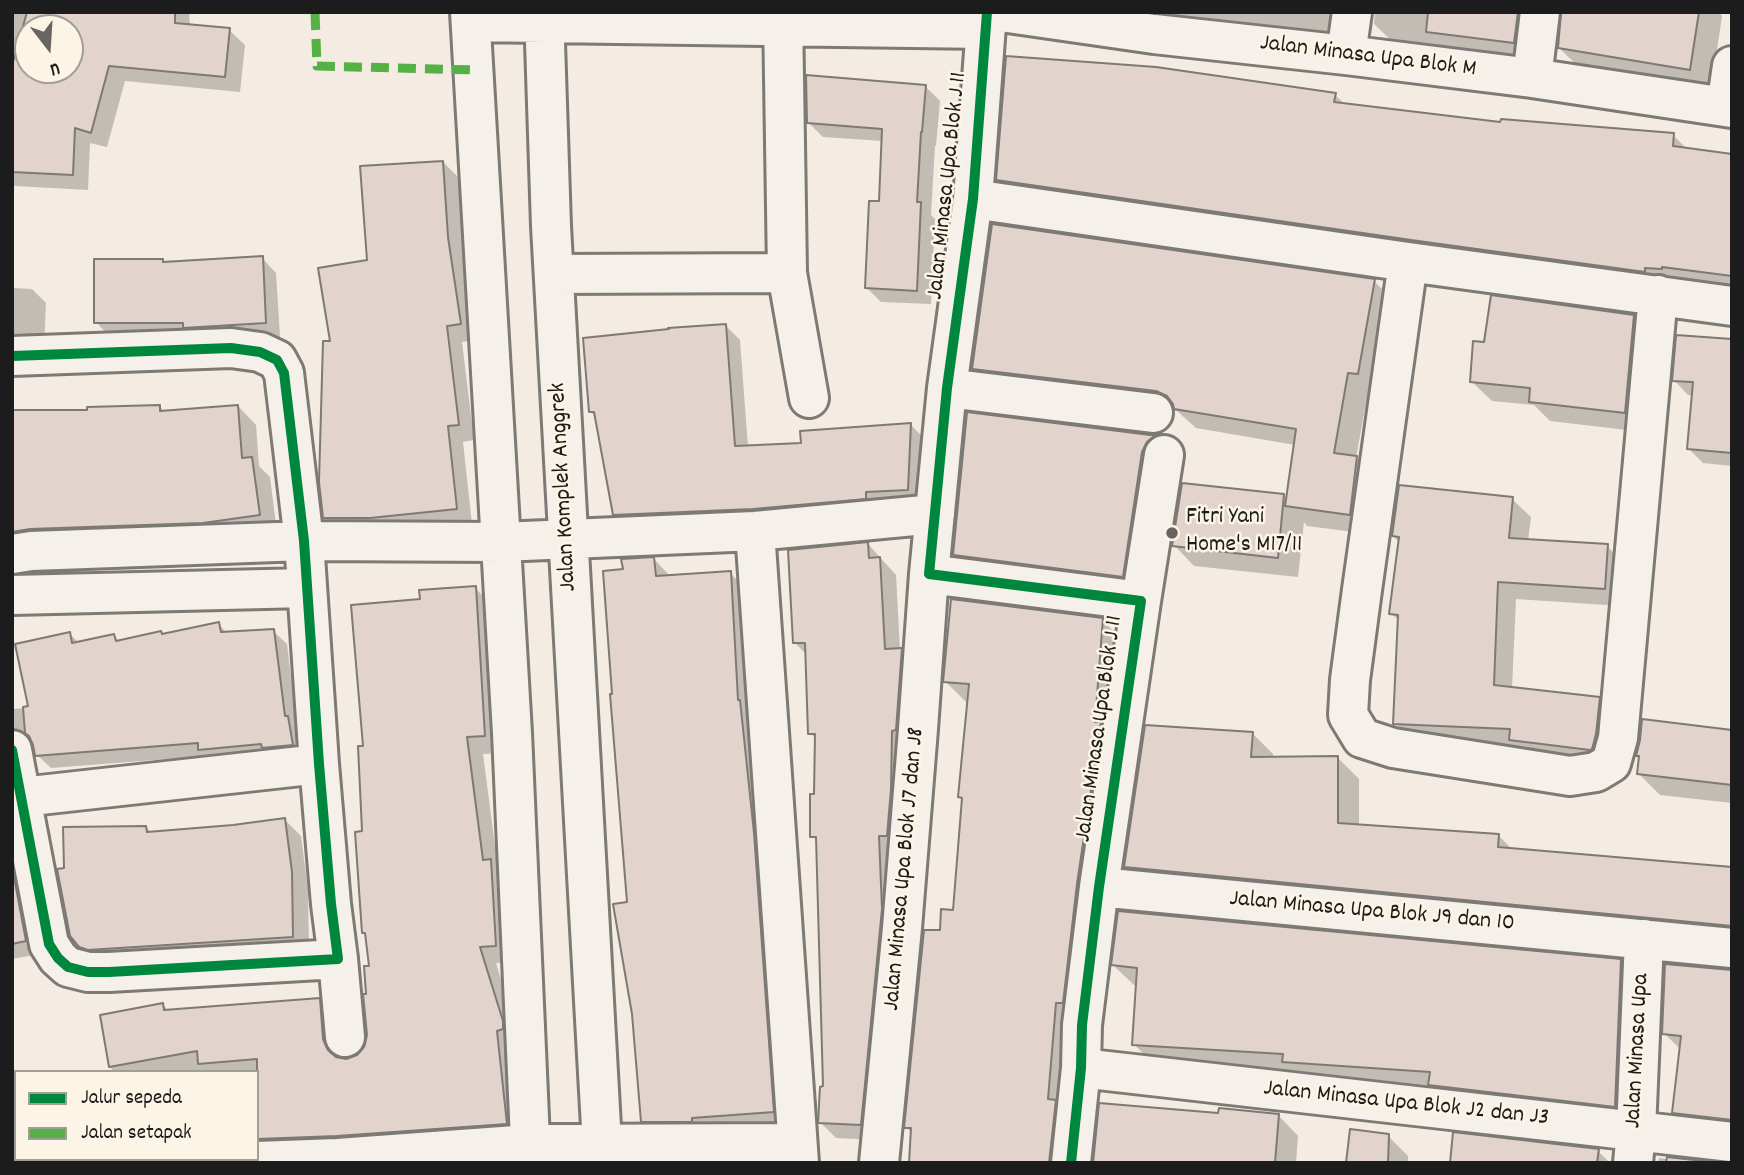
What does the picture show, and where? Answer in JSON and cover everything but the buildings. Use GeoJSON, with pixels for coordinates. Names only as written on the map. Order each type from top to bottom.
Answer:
{"type":"FeatureCollection","features":[{"type":"Feature","properties":{"kind":"street"},"geometry":{"type":"LineString","coordinates":[[1346,55],[1352,12]]}},
{"type":"Feature","properties":{"kind":"street"},"geometry":{"type":"LineString","coordinates":[[1532,78],[1540,12]]}},
{"type":"Feature","properties":{"kind":"street"},"geometry":{"type":"LineString","coordinates":[[470,17],[512,733],[531,1153]]}},
{"type":"Feature","properties":{"kind":"street","name":"Jalan Minasa Upa Blok M"},"geometry":{"type":"LineString","coordinates":[[470,17],[994,17],[1155,23],[1346,55],[1532,78],[1729,108]]}},
{"type":"Feature","properties":{"kind":"street","name":"Jalan Minasa Upa Blok J 11"},"geometry":{"type":"LineString","coordinates":[[994,17],[947,388],[929,575],[1141,601],[1099,887],[1071,1163]]}},
{"type":"Feature","properties":{"kind":"street","name":"Jalan Komplek Anggrek"},"geometry":{"type":"LineString","coordinates":[[545,18],[554,274],[602,1153]]}},
{"type":"Feature","properties":{"kind":"street"},"geometry":{"type":"LineString","coordinates":[[783,19],[787,274],[809,398]]}},
{"type":"Feature","properties":{"kind":"street"},"geometry":{"type":"LineString","coordinates":[[1729,108],[1732,66]]}},
{"type":"Feature","properties":{"kind":"street"},"geometry":{"type":"LineString","coordinates":[[973,199],[1732,306]]}},
{"type":"Feature","properties":{"kind":"street"},"geometry":{"type":"LineString","coordinates":[[1408,262],[1350,680],[1348,715],[1362,738],[1393,748],[1570,776],[1597,772],[1611,763],[1618,738],[1658,295]]}},
{"type":"Feature","properties":{"kind":"street"},"geometry":{"type":"LineString","coordinates":[[554,274],[787,274]]}},
{"type":"Feature","properties":{"kind":"street"},"geometry":{"type":"LineString","coordinates":[[12,356],[231,348],[260,352],[277,360],[284,373],[304,541],[319,764],[345,1037]]}},
{"type":"Feature","properties":{"kind":"street"},"geometry":{"type":"LineString","coordinates":[[947,388],[1153,413]]}},
{"type":"Feature","properties":{"kind":"street"},"geometry":{"type":"LineString","coordinates":[[1141,601],[1164,455]]}},
{"type":"Feature","properties":{"kind":"street"},"geometry":{"type":"LineString","coordinates":[[12,554],[31,551],[304,541],[501,541],[755,531],[935,514]]}},
{"type":"Feature","properties":{"kind":"street"},"geometry":{"type":"LineString","coordinates":[[203,1163],[531,1153],[798,1153],[755,531]]}},
{"type":"Feature","properties":{"kind":"street","name":"Jalan Minasa Upa Blok J7 dan J8"},"geometry":{"type":"LineString","coordinates":[[879,1163],[902,928],[929,575]]}},
{"type":"Feature","properties":{"kind":"street"},"geometry":{"type":"LineString","coordinates":[[12,595],[307,589]]}},
{"type":"Feature","properties":{"kind":"street"},"geometry":{"type":"LineString","coordinates":[[12,750],[49,944],[68,967],[88,972],[109,972],[338,959]]}},
{"type":"Feature","properties":{"kind":"street"},"geometry":{"type":"LineString","coordinates":[[22,797],[319,764]]}},
{"type":"Feature","properties":{"kind":"street","name":"Jalan Minasa Upa Blok J9 dan 10"},"geometry":{"type":"LineString","coordinates":[[1099,887],[1732,948]]}},
{"type":"Feature","properties":{"kind":"street","name":"Jalan Minasa Upa"},"geometry":{"type":"LineString","coordinates":[[1634,1147],[1644,939]]}},
{"type":"Feature","properties":{"kind":"street","name":"Jalan Minasa Upa Blok J2 dan J3"},"geometry":{"type":"LineString","coordinates":[[1081,1068],[1634,1147],[1732,1142]]}},
{"type":"Feature","properties":{"kind":"marked path"},"geometry":{"type":"LineString","coordinates":[[315,12],[317,66],[475,70]]}},
{"type":"Feature","properties":{"kind":"cycle path"},"geometry":{"type":"LineString","coordinates":[[987,12],[973,199],[947,388],[929,574],[1141,601],[1099,887],[1082,1025],[1081,1068],[1071,1163]]}},
{"type":"Feature","properties":{"kind":"cycle path"},"geometry":{"type":"LineString","coordinates":[[12,356],[231,348],[260,352],[277,360],[284,373],[304,541],[319,764],[338,959],[109,972],[88,972],[68,967],[49,944],[12,750]]}},
{"type":"Feature","properties":{"kind":"place","name":"Fitri Yani Home's M17/11"},"geometry":{"type":"Point","coordinates":[1172,533]}}]}
